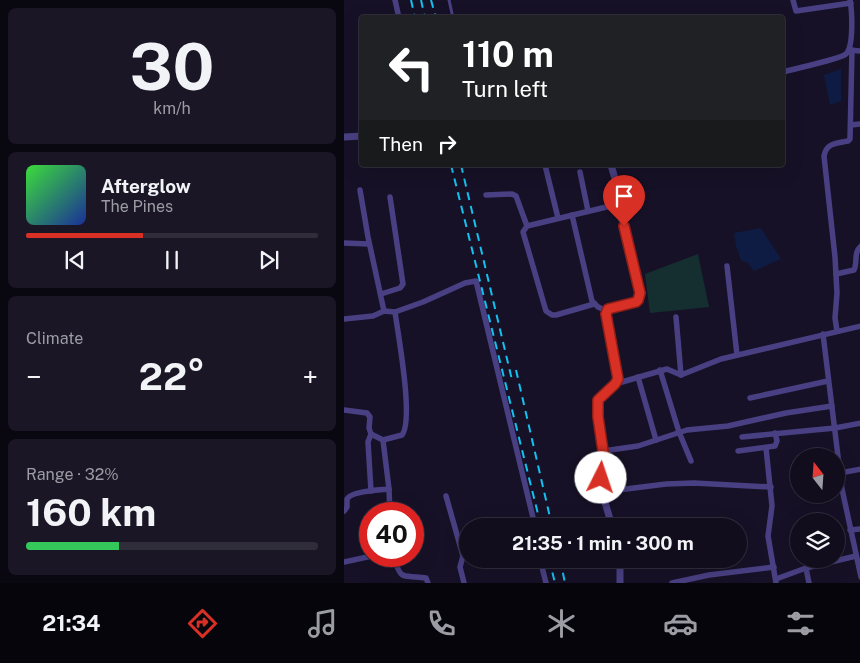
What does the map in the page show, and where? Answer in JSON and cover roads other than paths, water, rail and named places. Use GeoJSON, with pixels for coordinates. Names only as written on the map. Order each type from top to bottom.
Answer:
{"type":"FeatureCollection","features":[{"type":"Feature","properties":{"kind":"street"},"geometry":{"type":"LineString","coordinates":[[395,0],[398,15]]}},
{"type":"Feature","properties":{"kind":"street"},"geometry":{"type":"LineString","coordinates":[[793,0],[796,11],[851,2],[851,125],[849,140],[829,146],[824,152],[836,274],[835,318],[837,331]]}},
{"type":"Feature","properties":{"kind":"street"},"geometry":{"type":"LineString","coordinates":[[785,71],[842,57],[850,50],[860,51]]}},
{"type":"Feature","properties":{"kind":"street"},"geometry":{"type":"LineString","coordinates":[[851,125],[860,124]]}},
{"type":"Feature","properties":{"kind":"street"},"geometry":{"type":"LineString","coordinates":[[344,137],[359,136]]}},
{"type":"Feature","properties":{"kind":"street"},"geometry":{"type":"LineString","coordinates":[[545,167],[558,218]]}},
{"type":"Feature","properties":{"kind":"street"},"geometry":{"type":"LineString","coordinates":[[572,215],[594,304],[607,311],[636,302],[640,296],[637,277],[612,167]]}},
{"type":"Feature","properties":{"kind":"street"},"geometry":{"type":"LineString","coordinates":[[580,172],[588,211]]}},
{"type":"Feature","properties":{"kind":"street"},"geometry":{"type":"LineString","coordinates":[[360,190],[369,244],[384,311]]}},
{"type":"Feature","properties":{"kind":"street"},"geometry":{"type":"LineString","coordinates":[[486,195],[512,194],[516,196],[527,226]]}},
{"type":"Feature","properties":{"kind":"street"},"geometry":{"type":"LineString","coordinates":[[381,294],[400,288],[403,284],[390,196]]}},
{"type":"Feature","properties":{"kind":"street"},"geometry":{"type":"LineString","coordinates":[[594,304],[556,315],[546,311],[523,236],[524,228],[619,204]]}},
{"type":"Feature","properties":{"kind":"street"},"geometry":{"type":"LineString","coordinates":[[344,244],[369,244]]}},
{"type":"Feature","properties":{"kind":"street"},"geometry":{"type":"LineString","coordinates":[[836,274],[856,268],[856,253],[860,246]]}},
{"type":"Feature","properties":{"kind":"street"},"geometry":{"type":"LineString","coordinates":[[727,266],[737,355]]}},
{"type":"Feature","properties":{"kind":"street"},"geometry":{"type":"LineString","coordinates":[[344,319],[373,316],[384,311],[395,312],[466,283],[476,281],[533,518]]}},
{"type":"Feature","properties":{"kind":"street"},"geometry":{"type":"LineString","coordinates":[[607,311],[607,324],[618,379],[598,400],[598,417],[603,451],[602,492],[610,518]]}},
{"type":"Feature","properties":{"kind":"street"},"geometry":{"type":"LineString","coordinates":[[371,434],[383,440],[402,435],[406,427],[405,387],[395,312]]}},
{"type":"Feature","properties":{"kind":"street"},"geometry":{"type":"LineString","coordinates":[[676,317],[681,375]]}},
{"type":"Feature","properties":{"kind":"street"},"geometry":{"type":"LineString","coordinates":[[615,384],[660,370],[671,369],[681,375],[737,355],[860,326]]}},
{"type":"Feature","properties":{"kind":"street"},"geometry":{"type":"LineString","coordinates":[[823,334],[837,448]]}},
{"type":"Feature","properties":{"kind":"street"},"geometry":{"type":"LineString","coordinates":[[660,370],[679,432],[691,461]]}},
{"type":"Feature","properties":{"kind":"street"},"geometry":{"type":"LineString","coordinates":[[638,377],[656,440]]}},
{"type":"Feature","properties":{"kind":"street"},"geometry":{"type":"LineString","coordinates":[[750,398],[828,381]]}},
{"type":"Feature","properties":{"kind":"street"},"geometry":{"type":"LineString","coordinates":[[603,451],[632,447],[679,432],[728,426],[786,413],[832,406]]}},
{"type":"Feature","properties":{"kind":"street"},"geometry":{"type":"LineString","coordinates":[[344,410],[367,413],[370,417],[369,428],[371,434],[368,442],[371,491]]}},
{"type":"Feature","properties":{"kind":"street"},"geometry":{"type":"LineString","coordinates":[[742,437],[835,428],[860,423]]}},
{"type":"Feature","properties":{"kind":"street"},"geometry":{"type":"LineString","coordinates":[[738,451],[775,446],[777,441],[775,433]]}},
{"type":"Feature","properties":{"kind":"street"},"geometry":{"type":"LineString","coordinates":[[383,440],[390,502]]}},
{"type":"Feature","properties":{"kind":"street"},"geometry":{"type":"LineString","coordinates":[[766,448],[772,512],[768,530],[776,581],[806,568],[810,583]]}},
{"type":"Feature","properties":{"kind":"street"},"geometry":{"type":"LineString","coordinates":[[845,473],[860,469]]}},
{"type":"Feature","properties":{"kind":"street"},"geometry":{"type":"LineString","coordinates":[[602,492],[666,484],[701,482],[771,487]]}},
{"type":"Feature","properties":{"kind":"street"},"geometry":{"type":"LineString","coordinates":[[344,511],[347,507],[347,499],[355,493],[389,489]]}},
{"type":"Feature","properties":{"kind":"street"},"geometry":{"type":"LineString","coordinates":[[446,496],[463,556],[460,567],[464,583]]}},
{"type":"Feature","properties":{"kind":"street"},"geometry":{"type":"LineString","coordinates":[[845,502],[860,578]]}},
{"type":"Feature","properties":{"kind":"street"},"geometry":{"type":"LineString","coordinates":[[850,530],[860,528]]}},
{"type":"Feature","properties":{"kind":"street"},"geometry":{"type":"LineString","coordinates":[[845,559],[856,556]]}},
{"type":"Feature","properties":{"kind":"street"},"geometry":{"type":"LineString","coordinates":[[344,562],[359,559]]}},
{"type":"Feature","properties":{"kind":"street"},"geometry":{"type":"LineString","coordinates":[[396,567],[402,576],[407,578],[426,578],[428,583]]}},
{"type":"Feature","properties":{"kind":"street"},"geometry":{"type":"LineString","coordinates":[[542,568],[546,583]]}},
{"type":"Feature","properties":{"kind":"street"},"geometry":{"type":"LineString","coordinates":[[620,568],[620,583]]}},
{"type":"Feature","properties":{"kind":"street"},"geometry":{"type":"LineString","coordinates":[[672,583],[709,575],[774,568]]}},
{"type":"Feature","properties":{"kind":"lane"},"geometry":{"type":"LineString","coordinates":[[449,0],[452,15]]}},
{"type":"Feature","properties":{"kind":"water"},"geometry":{"type":"Polygon","coordinates":[[[841,69],[841,101],[830,105],[824,75],[841,69]]]}},
{"type":"Feature","properties":{"kind":"water"},"geometry":{"type":"Polygon","coordinates":[[[632,190],[636,190],[640,196],[636,202],[632,202],[628,198],[628,194],[632,190]]]}},
{"type":"Feature","properties":{"kind":"water"},"geometry":{"type":"Polygon","coordinates":[[[761,228],[781,259],[754,271],[748,263],[741,260],[734,233],[761,228]]]}},
{"type":"Feature","properties":{"kind":"railway"},"geometry":{"type":"LineString","coordinates":[[411,0],[414,15]]}},
{"type":"Feature","properties":{"kind":"railway"},"geometry":{"type":"LineString","coordinates":[[421,0],[424,15]]}},
{"type":"Feature","properties":{"kind":"railway"},"geometry":{"type":"LineString","coordinates":[[431,0],[435,15]]}},
{"type":"Feature","properties":{"kind":"railway"},"geometry":{"type":"LineString","coordinates":[[451,167],[539,518]]}},
{"type":"Feature","properties":{"kind":"railway"},"geometry":{"type":"LineString","coordinates":[[461,167],[512,380]]}},
{"type":"Feature","properties":{"kind":"railway"},"geometry":{"type":"LineString","coordinates":[[516,370],[550,518]]}},
{"type":"Feature","properties":{"kind":"railway"},"geometry":{"type":"LineString","coordinates":[[551,568],[555,583]]}},
{"type":"Feature","properties":{"kind":"railway"},"geometry":{"type":"LineString","coordinates":[[562,568],[565,583]]}}]}
